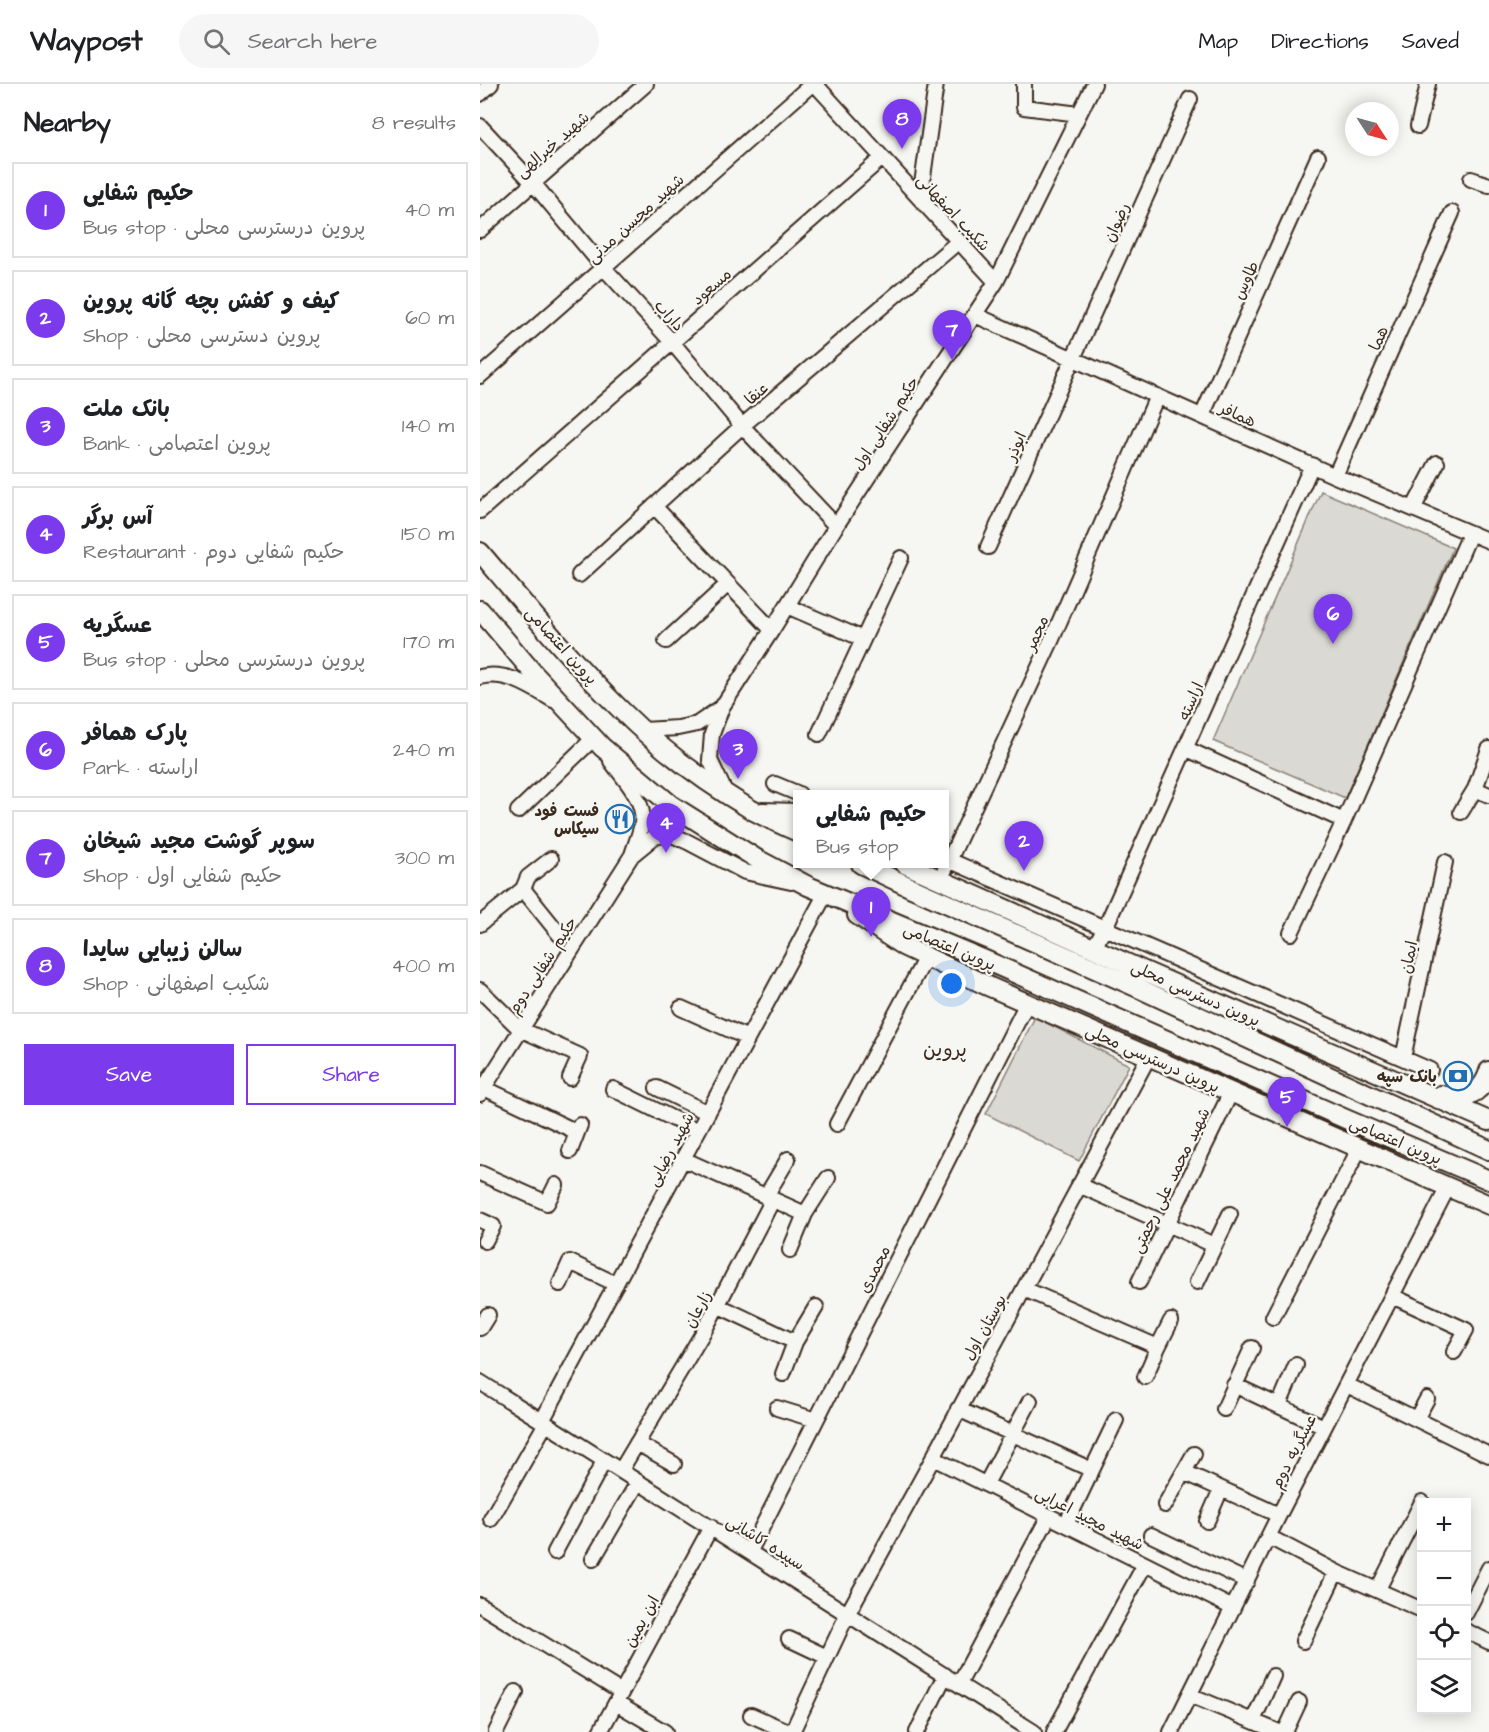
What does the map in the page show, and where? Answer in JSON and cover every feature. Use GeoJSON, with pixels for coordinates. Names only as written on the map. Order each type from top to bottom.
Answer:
{"type":"FeatureCollection","features":[{"type":"Feature","properties":{"kind":"main road","name":"پروین اعتصامی"},"geometry":{"type":"LineString","coordinates":[[480,552],[559,644],[621,710],[661,746],[726,794],[754,811],[793,830]]}},
{"type":"Feature","properties":{"kind":"main road","name":"پروین اعتصامی"},"geometry":{"type":"LineString","coordinates":[[480,610],[598,743],[670,804],[757,859],[808,886],[985,960],[1489,1180]]}},
{"type":"Feature","properties":{"kind":"main road"},"geometry":{"type":"LineString","coordinates":[[754,811],[793,813]]}},
{"type":"Feature","properties":{"kind":"main road","name":"پروین اعتصامی"},"geometry":{"type":"LineString","coordinates":[[869,868],[1489,1149]]}},
{"type":"Feature","properties":{"kind":"main road","name":"پروین دسترسی محلی"},"geometry":{"type":"LineString","coordinates":[[914,868],[1489,1121]]}},
{"type":"Feature","properties":{"kind":"main road","name":"پروین درسترسی محلی"},"geometry":{"type":"LineString","coordinates":[[826,893],[903,946],[926,957],[1489,1205]]}},
{"type":"Feature","properties":{"kind":"main road"},"geometry":{"type":"LineString","coordinates":[[1418,1089],[1454,1099],[1470,1095],[1488,1075]]}},
{"type":"Feature","properties":{"kind":"main road"},"geometry":{"type":"LineString","coordinates":[[1488,1075],[1484,1089],[1489,1099]]}},
{"type":"Feature","properties":{"kind":"street"},"geometry":{"type":"LineString","coordinates":[[480,94],[491,84]]}},
{"type":"Feature","properties":{"kind":"street","name":"شهید خیرالهی"},"geometry":{"type":"LineString","coordinates":[[480,230],[646,84]]}},
{"type":"Feature","properties":{"kind":"street","name":"شکیب اصفهانی"},"geometry":{"type":"LineString","coordinates":[[813,84],[996,282]]}},
{"type":"Feature","properties":{"kind":"street","name":"شهید محسن مدنی"},"geometry":{"type":"LineString","coordinates":[[480,376],[813,84]]}},
{"type":"Feature","properties":{"kind":"street"},"geometry":{"type":"LineString","coordinates":[[924,204],[922,184],[936,84]]}},
{"type":"Feature","properties":{"kind":"street"},"geometry":{"type":"LineString","coordinates":[[1024,84],[1024,107],[1079,114]]}},
{"type":"Feature","properties":{"kind":"street","name":"حکیم شفایی اول"},"geometry":{"type":"LineString","coordinates":[[722,707],[836,526],[996,282],[1094,84]]}},
{"type":"Feature","properties":{"kind":"street"},"geometry":{"type":"LineString","coordinates":[[1418,126],[1428,84]]}},
{"type":"Feature","properties":{"kind":"street","name":"رضوان"},"geometry":{"type":"LineString","coordinates":[[1073,358],[1190,99]]}},
{"type":"Feature","properties":{"kind":"street","name":"داراب"},"geometry":{"type":"LineString","coordinates":[[480,126],[672,342],[742,426],[836,526]]}},
{"type":"Feature","properties":{"kind":"street","name":"طاوس"},"geometry":{"type":"LineString","coordinates":[[1202,416],[1318,157]]}},
{"type":"Feature","properties":{"kind":"street","name":"مسعود"},"geometry":{"type":"LineString","coordinates":[[480,511],[882,158]]}},
{"type":"Feature","properties":{"kind":"street"},"geometry":{"type":"LineString","coordinates":[[1471,179],[1489,185]]}},
{"type":"Feature","properties":{"kind":"street","name":"هما"},"geometry":{"type":"LineString","coordinates":[[1335,476],[1452,213]]}},
{"type":"Feature","properties":{"kind":"street","name":"عنقا"},"geometry":{"type":"LineString","coordinates":[[579,575],[742,426],[959,241]]}},
{"type":"Feature","properties":{"kind":"street","name":"همافر"},"geometry":{"type":"LineString","coordinates":[[975,315],[1335,476],[1489,542]]}},
{"type":"Feature","properties":{"kind":"street","name":"ابوذر"},"geometry":{"type":"LineString","coordinates":[[988,547],[1073,358]]}},
{"type":"Feature","properties":{"kind":"street","name":"مجمر"},"geometry":{"type":"LineString","coordinates":[[949,853],[1052,639],[1157,396]]}},
{"type":"Feature","properties":{"kind":"street"},"geometry":{"type":"LineString","coordinates":[[1413,509],[1437,463]]}},
{"type":"Feature","properties":{"kind":"street","name":"اراسته"},"geometry":{"type":"LineString","coordinates":[[1093,948],[1105,928],[1187,749],[1312,465]]}},
{"type":"Feature","properties":{"kind":"street"},"geometry":{"type":"LineString","coordinates":[[654,506],[772,630]]}},
{"type":"Feature","properties":{"kind":"street"},"geometry":{"type":"LineString","coordinates":[[1291,933],[1344,821],[1470,534]]}},
{"type":"Feature","properties":{"kind":"street"},"geometry":{"type":"LineString","coordinates":[[819,734],[901,558]]}},
{"type":"Feature","properties":{"kind":"street"},"geometry":{"type":"LineString","coordinates":[[666,641],[728,584]]}},
{"type":"Feature","properties":{"kind":"street"},"geometry":{"type":"LineString","coordinates":[[787,606],[863,639]]}},
{"type":"Feature","properties":{"kind":"street"},"geometry":{"type":"LineString","coordinates":[[480,677],[487,675],[508,677],[532,687],[565,707]]}},
{"type":"Feature","properties":{"kind":"street"},"geometry":{"type":"LineString","coordinates":[[643,730],[678,728],[697,724],[722,707]]}},
{"type":"Feature","properties":{"kind":"street"},"geometry":{"type":"LineString","coordinates":[[722,707],[712,734],[710,760],[726,794]]}},
{"type":"Feature","properties":{"kind":"street"},"geometry":{"type":"LineString","coordinates":[[518,811],[598,743],[635,794],[640,807],[642,825],[632,855]]}},
{"type":"Feature","properties":{"kind":"street"},"geometry":{"type":"LineString","coordinates":[[1187,749],[1344,821]]}},
{"type":"Feature","properties":{"kind":"street"},"geometry":{"type":"LineString","coordinates":[[1461,812],[1474,789],[1489,749]]}},
{"type":"Feature","properties":{"kind":"street"},"geometry":{"type":"LineString","coordinates":[[775,784],[793,792]]}},
{"type":"Feature","properties":{"kind":"street"},"geometry":{"type":"LineString","coordinates":[[1474,789],[1489,795]]}},
{"type":"Feature","properties":{"kind":"street"},"geometry":{"type":"LineString","coordinates":[[632,855],[654,837],[670,834],[745,872],[808,886]]}},
{"type":"Feature","properties":{"kind":"street","name":"حکیم شفایی دوم"},"geometry":{"type":"LineString","coordinates":[[482,1091],[632,855]]}},
{"type":"Feature","properties":{"kind":"street"},"geometry":{"type":"LineString","coordinates":[[480,924],[523,890],[528,877],[551,859]]}},
{"type":"Feature","properties":{"kind":"street"},"geometry":{"type":"LineString","coordinates":[[949,860],[1430,1070]]}},
{"type":"Feature","properties":{"kind":"street","name":"ایمان"},"geometry":{"type":"LineString","coordinates":[[1403,1058],[1444,862]]}},
{"type":"Feature","properties":{"kind":"street","name":"مجمر"},"geometry":{"type":"LineString","coordinates":[[940,880],[943,868]]}},
{"type":"Feature","properties":{"kind":"street"},"geometry":{"type":"LineString","coordinates":[[523,890],[560,935]]}},
{"type":"Feature","properties":{"kind":"street","name":"شهید رضایی"},"geometry":{"type":"LineString","coordinates":[[491,1519],[826,893]]}},
{"type":"Feature","properties":{"kind":"street"},"geometry":{"type":"LineString","coordinates":[[837,1124],[926,957]]}},
{"type":"Feature","properties":{"kind":"street"},"geometry":{"type":"LineString","coordinates":[[480,990],[520,1029],[580,1056],[570,1078]]}},
{"type":"Feature","properties":{"kind":"street","name":"محمدی"},"geometry":{"type":"LineString","coordinates":[[750,1551],[1027,1003]]}},
{"type":"Feature","properties":{"kind":"street"},"geometry":{"type":"LineString","coordinates":[[681,1008],[748,1038]]}},
{"type":"Feature","properties":{"kind":"street","name":"بوستان اول"},"geometry":{"type":"LineString","coordinates":[[791,1732],[848,1613],[1149,1056]]}},
{"type":"Feature","properties":{"kind":"street"},"geometry":{"type":"LineString","coordinates":[[657,1088],[708,1113]]}},
{"type":"Feature","properties":{"kind":"street"},"geometry":{"type":"LineString","coordinates":[[613,1089],[698,1131]]}},
{"type":"Feature","properties":{"kind":"street"},"geometry":{"type":"LineString","coordinates":[[482,1091],[579,1128],[570,1152]]}},
{"type":"Feature","properties":{"kind":"street","name":"شهید محمد علی رحمتی"},"geometry":{"type":"LineString","coordinates":[[1139,1282],[1231,1092]]}},
{"type":"Feature","properties":{"kind":"street"},"geometry":{"type":"LineString","coordinates":[[1273,1317],[1359,1149]]}},
{"type":"Feature","properties":{"kind":"street"},"geometry":{"type":"LineString","coordinates":[[683,1159],[805,1214]]}},
{"type":"Feature","properties":{"kind":"street","name":"زارعان"},"geometry":{"type":"LineString","coordinates":[[621,1470],[704,1331],[770,1205],[766,1196],[788,1159]]}},
{"type":"Feature","properties":{"kind":"street"},"geometry":{"type":"LineString","coordinates":[[480,1173],[548,1203],[556,1185]]}},
{"type":"Feature","properties":{"kind":"street"},"geometry":{"type":"LineString","coordinates":[[790,1250],[805,1214],[828,1178]]}},
{"type":"Feature","properties":{"kind":"street"},"geometry":{"type":"LineString","coordinates":[[1079,1185],[1215,1245]]}},
{"type":"Feature","properties":{"kind":"street","name":"عسگریه دوم"},"geometry":{"type":"LineString","coordinates":[[1175,1731],[1190,1695],[1279,1515],[1448,1186]]}},
{"type":"Feature","properties":{"kind":"street"},"geometry":{"type":"LineString","coordinates":[[1197,1282],[1230,1214]]}},
{"type":"Feature","properties":{"kind":"street"},"geometry":{"type":"LineString","coordinates":[[480,1220],[493,1226],[485,1241]]}},
{"type":"Feature","properties":{"kind":"street"},"geometry":{"type":"LineString","coordinates":[[560,1284],[570,1262],[616,1284]]}},
{"type":"Feature","properties":{"kind":"street"},"geometry":{"type":"LineString","coordinates":[[1023,1289],[1158,1347]]}},
{"type":"Feature","properties":{"kind":"street"},"geometry":{"type":"LineString","coordinates":[[1392,1296],[1466,1330],[1454,1352]]}},
{"type":"Feature","properties":{"kind":"street"},"geometry":{"type":"LineString","coordinates":[[717,1305],[795,1342]]}},
{"type":"Feature","properties":{"kind":"street"},"geometry":{"type":"LineString","coordinates":[[783,1374],[795,1342],[816,1307]]}},
{"type":"Feature","properties":{"kind":"street"},"geometry":{"type":"LineString","coordinates":[[480,1328],[489,1315]]}},
{"type":"Feature","properties":{"kind":"street"},"geometry":{"type":"LineString","coordinates":[[1145,1377],[1171,1321]]}},
{"type":"Feature","properties":{"kind":"street"},"geometry":{"type":"LineString","coordinates":[[1224,1409],[1252,1348]]}},
{"type":"Feature","properties":{"kind":"street"},"geometry":{"type":"LineString","coordinates":[[1279,1405],[1296,1365]]}},
{"type":"Feature","properties":{"kind":"street","name":"سپیده کاشانی"},"geometry":{"type":"LineString","coordinates":[[480,1382],[1035,1732]]}},
{"type":"Feature","properties":{"kind":"street"},"geometry":{"type":"LineString","coordinates":[[1234,1385],[1324,1427]]}},
{"type":"Feature","properties":{"kind":"street"},"geometry":{"type":"LineString","coordinates":[[1347,1385],[1489,1455]]}},
{"type":"Feature","properties":{"kind":"street"},"geometry":{"type":"LineString","coordinates":[[1416,1419],[1427,1398]]}},
{"type":"Feature","properties":{"kind":"street"},"geometry":{"type":"LineString","coordinates":[[986,1485],[1030,1401]]}},
{"type":"Feature","properties":{"kind":"street"},"geometry":{"type":"LineString","coordinates":[[777,1408],[816,1420]]}},
{"type":"Feature","properties":{"kind":"street"},"geometry":{"type":"LineString","coordinates":[[958,1409],[1092,1470]]}},
{"type":"Feature","properties":{"kind":"street"},"geometry":{"type":"LineString","coordinates":[[1066,1524],[1116,1420]]}},
{"type":"Feature","properties":{"kind":"street"},"geometry":{"type":"LineString","coordinates":[[637,1443],[674,1464]]}},
{"type":"Feature","properties":{"kind":"street"},"geometry":{"type":"LineString","coordinates":[[1165,1505],[1194,1454]]}},
{"type":"Feature","properties":{"kind":"street","name":"شهید مجید اعرابی"},"geometry":{"type":"LineString","coordinates":[[933,1458],[1233,1608]]}},
{"type":"Feature","properties":{"kind":"street"},"geometry":{"type":"LineString","coordinates":[[555,1552],[604,1461]]}},
{"type":"Feature","properties":{"kind":"street"},"geometry":{"type":"LineString","coordinates":[[1184,1472],[1279,1515]]}},
{"type":"Feature","properties":{"kind":"street"},"geometry":{"type":"LineString","coordinates":[[593,1559],[638,1482]]}},
{"type":"Feature","properties":{"kind":"street"},"geometry":{"type":"LineString","coordinates":[[1207,1521],[1221,1489]]}},
{"type":"Feature","properties":{"kind":"street"},"geometry":{"type":"LineString","coordinates":[[1378,1589],[1417,1512]]}},
{"type":"Feature","properties":{"kind":"street"},"geometry":{"type":"LineString","coordinates":[[959,1684],[1049,1516]]}},
{"type":"Feature","properties":{"kind":"street","name":"ابن یمین"},"geometry":{"type":"LineString","coordinates":[[600,1732],[711,1527]]}},
{"type":"Feature","properties":{"kind":"street"},"geometry":{"type":"LineString","coordinates":[[1151,1535],[1246,1581]]}},
{"type":"Feature","properties":{"kind":"street"},"geometry":{"type":"LineString","coordinates":[[1269,1537],[1336,1572],[1417,1608]]}},
{"type":"Feature","properties":{"kind":"street"},"geometry":{"type":"LineString","coordinates":[[1054,1732],[1145,1564]]}},
{"type":"Feature","properties":{"kind":"street"},"geometry":{"type":"LineString","coordinates":[[1470,1606],[1489,1568]]}},
{"type":"Feature","properties":{"kind":"street"},"geometry":{"type":"LineString","coordinates":[[1303,1641],[1336,1572]]}},
{"type":"Feature","properties":{"kind":"street"},"geometry":{"type":"LineString","coordinates":[[480,1605],[618,1697],[665,1732]]}},
{"type":"Feature","properties":{"kind":"street"},"geometry":{"type":"LineString","coordinates":[[1471,1633],[1489,1642]]}},
{"type":"Feature","properties":{"kind":"street"},"geometry":{"type":"LineString","coordinates":[[789,1639],[827,1657]]}},
{"type":"Feature","properties":{"kind":"street"},"geometry":{"type":"LineString","coordinates":[[917,1732],[945,1675]]}},
{"type":"Feature","properties":{"kind":"street"},"geometry":{"type":"LineString","coordinates":[[1252,1721],[1272,1676]]}},
{"type":"Feature","properties":{"kind":"street"},"geometry":{"type":"LineString","coordinates":[[496,1732],[516,1692]]}},
{"type":"Feature","properties":{"kind":"street"},"geometry":{"type":"LineString","coordinates":[[1190,1695],[1279,1732]]}},
{"type":"Feature","properties":{"kind":"street"},"geometry":{"type":"LineString","coordinates":[[1285,1732],[1299,1702]]}},
{"type":"Feature","properties":{"kind":"street"},"geometry":{"type":"LineString","coordinates":[[751,1714],[791,1732]]}},
{"type":"Feature","properties":{"kind":"shaded area"},"geometry":{"type":"Polygon","coordinates":[[[1321,491],[1453,548],[1345,798],[1213,741],[1321,491]]]}},
{"type":"Feature","properties":{"kind":"shaded area"},"geometry":{"type":"Polygon","coordinates":[[[1035,1017],[1129,1065],[1079,1161],[986,1114],[1035,1017]]]}},
{"type":"Feature","properties":{"kind":"place","name":"سالن زیبایی سایدا"},"geometry":{"type":"Point","coordinates":[902,149]}},
{"type":"Feature","properties":{"kind":"place","name":"سوپر گوشت مجید شیخان"},"geometry":{"type":"Point","coordinates":[952,360]}},
{"type":"Feature","properties":{"kind":"place","name":"پارک همافر"},"geometry":{"type":"Point","coordinates":[1333,644]}},
{"type":"Feature","properties":{"kind":"place","name":"بانک ملت"},"geometry":{"type":"Point","coordinates":[738,779]}},
{"type":"Feature","properties":{"kind":"place","name":"فست فود سیکاس"},"geometry":{"type":"Point","coordinates":[620,819]}},
{"type":"Feature","properties":{"kind":"place","name":"آس برگر"},"geometry":{"type":"Point","coordinates":[666,853]}},
{"type":"Feature","properties":{"kind":"place","name":"کیف و کفش بچه گانه پروین"},"geometry":{"type":"Point","coordinates":[1024,871]}},
{"type":"Feature","properties":{"kind":"place","name":"حکیم شفایی"},"geometry":{"type":"Point","coordinates":[871,937]}},
{"type":"Feature","properties":{"kind":"place","name":"بانک سپه"},"geometry":{"type":"Point","coordinates":[1458,1076]}},
{"type":"Feature","properties":{"kind":"place","name":"عسگریه"},"geometry":{"type":"Point","coordinates":[1287,1127]}},
{"type":"Feature","properties":{"kind":"district","name":"پروین"},"geometry":{"type":"Point","coordinates":[945,1049]}}]}
